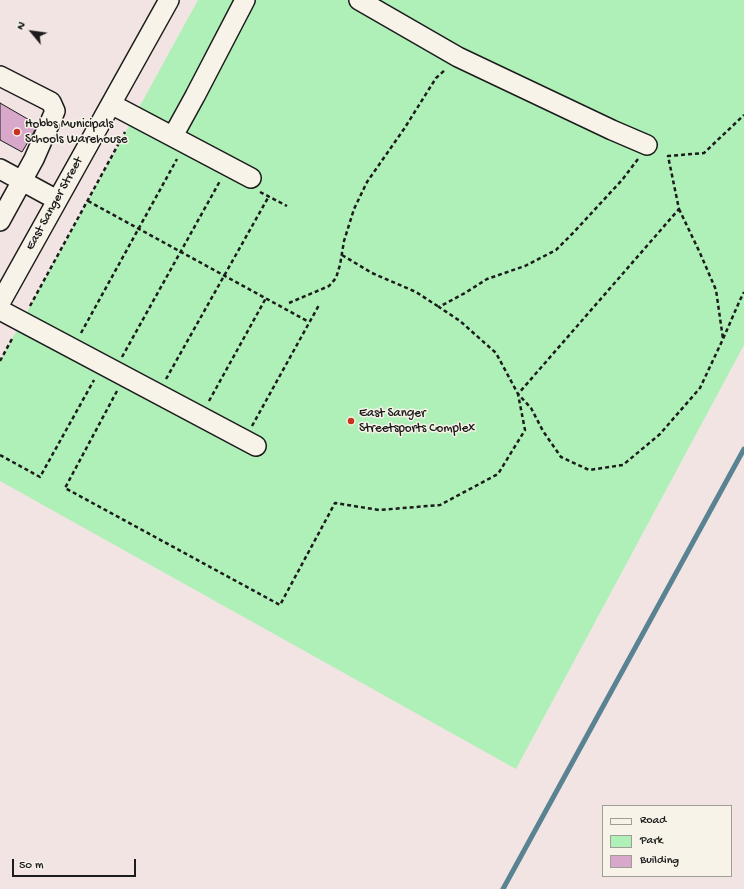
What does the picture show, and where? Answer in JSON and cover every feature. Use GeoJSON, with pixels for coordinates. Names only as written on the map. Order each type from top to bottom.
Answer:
{"type":"FeatureCollection","features":[{"type":"Feature","properties":{"kind":"street","name":"East Sanger Street"},"geometry":{"type":"LineString","coordinates":[[0,304],[169,0]]}},
{"type":"Feature","properties":{"kind":"street"},"geometry":{"type":"LineString","coordinates":[[179,140],[199,89],[245,0]]}},
{"type":"Feature","properties":{"kind":"street"},"geometry":{"type":"LineString","coordinates":[[359,0],[458,57],[647,145]]}},
{"type":"Feature","properties":{"kind":"street"},"geometry":{"type":"LineString","coordinates":[[0,76],[51,102],[54,111],[34,159],[0,221]]}},
{"type":"Feature","properties":{"kind":"street"},"geometry":{"type":"LineString","coordinates":[[111,104],[251,178]]}},
{"type":"Feature","properties":{"kind":"street"},"geometry":{"type":"LineString","coordinates":[[0,169],[58,200]]}},
{"type":"Feature","properties":{"kind":"street"},"geometry":{"type":"LineString","coordinates":[[0,310],[251,443]]}},
{"type":"Feature","properties":{"kind":"path"},"geometry":{"type":"LineString","coordinates":[[290,303],[329,286],[336,278],[344,241],[354,209],[367,182],[404,129],[436,78],[458,57]]}},
{"type":"Feature","properties":{"kind":"path"},"geometry":{"type":"LineString","coordinates":[[724,339],[716,290],[679,209],[668,156],[704,153],[744,115]]}},
{"type":"Feature","properties":{"kind":"path"},"geometry":{"type":"LineString","coordinates":[[0,361],[125,132]]}},
{"type":"Feature","properties":{"kind":"path"},"geometry":{"type":"LineString","coordinates":[[72,348],[138,228],[179,140]]}},
{"type":"Feature","properties":{"kind":"path"},"geometry":{"type":"LineString","coordinates":[[439,306],[488,279],[525,266],[556,250],[622,180],[647,145]]}},
{"type":"Feature","properties":{"kind":"path"},"geometry":{"type":"LineString","coordinates":[[221,180],[181,252],[120,373],[65,488],[280,605],[335,503],[379,510],[440,505],[498,474],[525,430],[518,394]]}},
{"type":"Feature","properties":{"kind":"path"},"geometry":{"type":"LineString","coordinates":[[157,394],[269,196]]}},
{"type":"Feature","properties":{"kind":"path"},"geometry":{"type":"LineString","coordinates":[[88,201],[309,322]]}},
{"type":"Feature","properties":{"kind":"path"},"geometry":{"type":"LineString","coordinates":[[518,394],[679,209]]}},
{"type":"Feature","properties":{"kind":"path"},"geometry":{"type":"LineString","coordinates":[[342,255],[372,273],[416,292],[460,321],[496,353],[518,394],[531,408],[543,431],[561,457],[589,470],[623,465],[660,434],[700,388],[724,339],[744,292]]}},
{"type":"Feature","properties":{"kind":"path"},"geometry":{"type":"LineString","coordinates":[[201,417],[266,298]]}},
{"type":"Feature","properties":{"kind":"path"},"geometry":{"type":"LineString","coordinates":[[251,443],[309,322],[319,305]]}},
{"type":"Feature","properties":{"kind":"path"},"geometry":{"type":"LineString","coordinates":[[0,455],[40,477],[96,377]]}},
{"type":"Feature","properties":{"kind":"green space","name":"East Sanger Streetsports Complex"},"geometry":{"type":"Polygon","coordinates":[[[198,0],[744,0],[744,345],[516,769],[0,481],[0,361],[198,0]]]}},
{"type":"Feature","properties":{"kind":"building","name":"Hobbs Municipals Schools Warehouse"},"geometry":{"type":"Polygon","coordinates":[[[0,103],[38,125],[22,152],[0,140],[0,103]]]}},
{"type":"Feature","properties":{"kind":"waterway"},"geometry":{"type":"LineString","coordinates":[[503,889],[744,449]]}},
{"type":"Feature","properties":{"kind":"place","name":"Hobbs Municipals Schools Warehouse"},"geometry":{"type":"Point","coordinates":[17,132]}},
{"type":"Feature","properties":{"kind":"place","name":"East Sanger Streetsports Complex"},"geometry":{"type":"Point","coordinates":[351,421]}}]}
